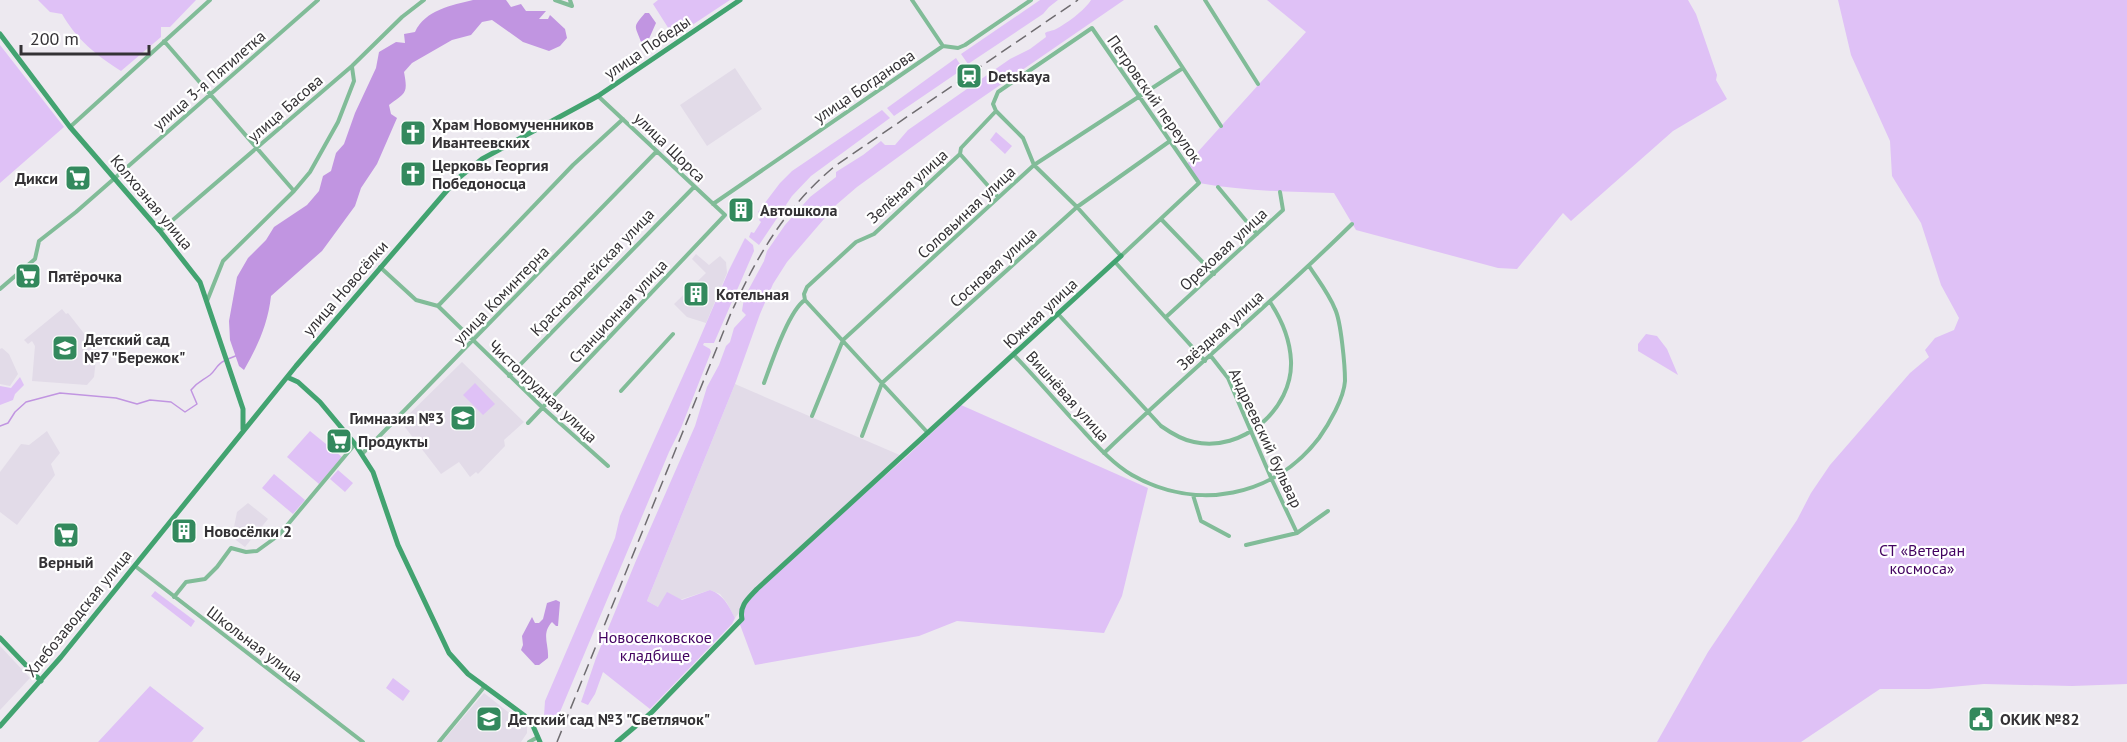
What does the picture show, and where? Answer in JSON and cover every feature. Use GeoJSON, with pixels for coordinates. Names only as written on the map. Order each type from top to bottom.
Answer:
{"type":"FeatureCollection","features":[{"type":"Feature","properties":{"kind":"street"},"geometry":{"type":"LineString","coordinates":[[70,127],[210,0]]}},
{"type":"Feature","properties":{"kind":"street","name":"улица 3-я Пятилетка"},"geometry":{"type":"LineString","coordinates":[[0,289],[35,259],[39,241],[115,179],[318,0]]}},
{"type":"Feature","properties":{"kind":"street","name":"улица Басова"},"geometry":{"type":"LineString","coordinates":[[160,231],[352,66],[402,17],[424,0]]}},
{"type":"Feature","properties":{"kind":"street"},"geometry":{"type":"LineString","coordinates":[[555,0],[572,6],[570,0]]}},
{"type":"Feature","properties":{"kind":"street","name":"улица Победы"},"geometry":{"type":"LineString","coordinates":[[598,96],[740,0]]}},
{"type":"Feature","properties":{"kind":"street"},"geometry":{"type":"LineString","coordinates":[[912,0],[943,46]]}},
{"type":"Feature","properties":{"kind":"street","name":"улица Богданова"},"geometry":{"type":"LineString","coordinates":[[713,204],[943,46],[958,48],[965,45],[1031,0]]}},
{"type":"Feature","properties":{"kind":"street"},"geometry":{"type":"LineString","coordinates":[[1205,0],[1258,84]]}},
{"type":"Feature","properties":{"kind":"street"},"geometry":{"type":"LineString","coordinates":[[1156,27],[1221,126]]}},
{"type":"Feature","properties":{"kind":"street","name":"Петровский переулок"},"geometry":{"type":"LineString","coordinates":[[1092,28],[1199,183]]}},
{"type":"Feature","properties":{"kind":"street","name":"Зелёная улица"},"geometry":{"type":"LineString","coordinates":[[764,384],[792,316],[797,306],[805,300],[804,294],[807,287],[856,242],[874,234],[960,154],[961,148],[996,111],[993,104],[998,92],[1092,28]]}},
{"type":"Feature","properties":{"kind":"street","name":"Колхозная улица"},"geometry":{"type":"LineString","coordinates":[[0,34],[70,127],[160,231],[200,282],[243,409],[243,430]]}},
{"type":"Feature","properties":{"kind":"street"},"geometry":{"type":"LineString","coordinates":[[164,41],[294,191]]}},
{"type":"Feature","properties":{"kind":"street"},"geometry":{"type":"LineString","coordinates":[[207,302],[223,261],[294,191],[310,172],[338,122],[354,81],[352,66]]}},
{"type":"Feature","properties":{"kind":"street","name":"Соловьиная улица"},"geometry":{"type":"LineString","coordinates":[[812,416],[843,340],[1034,165],[1183,68]]}},
{"type":"Feature","properties":{"kind":"street","name":"улица Щорса"},"geometry":{"type":"LineString","coordinates":[[598,96],[725,215]]}},
{"type":"Feature","properties":{"kind":"street","name":"улица Новосёлки"},"geometry":{"type":"LineString","coordinates":[[152,544],[287,377],[380,267],[466,171],[482,159],[598,96]]}},
{"type":"Feature","properties":{"kind":"street"},"geometry":{"type":"LineString","coordinates":[[996,111],[1023,138],[1034,165],[1077,207],[1121,256]]}},
{"type":"Feature","properties":{"kind":"street"},"geometry":{"type":"LineString","coordinates":[[438,306],[573,165],[623,118]]}},
{"type":"Feature","properties":{"kind":"street","name":"Сосновая улица"},"geometry":{"type":"LineString","coordinates":[[862,436],[882,383],[1077,207],[1170,141]]}},
{"type":"Feature","properties":{"kind":"street","name":"улица Коминтерна"},"geometry":{"type":"LineString","coordinates":[[362,454],[657,151]]}},
{"type":"Feature","properties":{"kind":"street"},"geometry":{"type":"LineString","coordinates":[[960,154],[998,197]]}},
{"type":"Feature","properties":{"kind":"street","name":"Южная улица"},"geometry":{"type":"LineString","coordinates":[[617,742],[651,713],[742,619],[744,603],[757,589],[1059,315],[1199,183]]}},
{"type":"Feature","properties":{"kind":"street","name":"Красноармейская улица"},"geometry":{"type":"LineString","coordinates":[[509,376],[694,187]]}},
{"type":"Feature","properties":{"kind":"street"},"geometry":{"type":"LineString","coordinates":[[1218,187],[1257,234]]}},
{"type":"Feature","properties":{"kind":"street","name":"Ореховая улица"},"geometry":{"type":"LineString","coordinates":[[1166,317],[1283,210],[1280,192]]}},
{"type":"Feature","properties":{"kind":"street","name":"Станционная улица"},"geometry":{"type":"LineString","coordinates":[[528,423],[725,215]]}},
{"type":"Feature","properties":{"kind":"street"},"geometry":{"type":"LineString","coordinates":[[1161,219],[1214,274]]}},
{"type":"Feature","properties":{"kind":"street","name":"Звёздная улица"},"geometry":{"type":"LineString","coordinates":[[1104,453],[1352,224]]}},
{"type":"Feature","properties":{"kind":"street","name":"Андреевский бульвар"},"geometry":{"type":"LineString","coordinates":[[1115,262],[1205,361]]}},
{"type":"Feature","properties":{"kind":"street","name":"Вишнёвая улица"},"geometry":{"type":"LineString","coordinates":[[1014,355],[1104,453],[1132,475],[1193,495],[1219,495],[1243,490],[1272,480],[1290,468],[1312,447],[1328,426],[1345,382],[1342,341],[1336,310],[1309,266]]}},
{"type":"Feature","properties":{"kind":"street","name":"Чистопрудная улица"},"geometry":{"type":"LineString","coordinates":[[380,267],[416,300],[438,306],[509,376],[608,466]]}},
{"type":"Feature","properties":{"kind":"street"},"geometry":{"type":"LineString","coordinates":[[805,300],[928,433]]}},
{"type":"Feature","properties":{"kind":"street"},"geometry":{"type":"LineString","coordinates":[[1059,315],[1161,426],[1174,435],[1194,442],[1212,444],[1232,440],[1251,431],[1267,419],[1282,399],[1289,380],[1291,363],[1289,340],[1270,302]]}},
{"type":"Feature","properties":{"kind":"street"},"geometry":{"type":"LineString","coordinates":[[621,391],[673,334]]}},
{"type":"Feature","properties":{"kind":"street","name":"Андреевский бульвар"},"geometry":{"type":"LineString","coordinates":[[1210,355],[1228,378],[1297,532]]}},
{"type":"Feature","properties":{"kind":"street"},"geometry":{"type":"LineString","coordinates":[[287,377],[302,385],[320,402],[362,454],[373,472],[398,545],[449,653],[458,664],[525,716],[533,726],[539,740],[530,742]]}},
{"type":"Feature","properties":{"kind":"street"},"geometry":{"type":"LineString","coordinates":[[243,409],[255,416]]}},
{"type":"Feature","properties":{"kind":"street"},"geometry":{"type":"LineString","coordinates":[[174,597],[186,582],[205,579],[231,548],[246,552],[257,551],[285,527],[355,444]]}},
{"type":"Feature","properties":{"kind":"street"},"geometry":{"type":"LineString","coordinates":[[1193,495],[1201,521],[1229,536]]}},
{"type":"Feature","properties":{"kind":"street"},"geometry":{"type":"LineString","coordinates":[[1246,545],[1297,532],[1328,511]]}},
{"type":"Feature","properties":{"kind":"street","name":"Хлебозаводская улица"},"geometry":{"type":"LineString","coordinates":[[0,726],[41,681],[152,544]]}},
{"type":"Feature","properties":{"kind":"street","name":"Школьная улица"},"geometry":{"type":"LineString","coordinates":[[134,565],[363,742]]}},
{"type":"Feature","properties":{"kind":"street"},"geometry":{"type":"LineString","coordinates":[[0,638],[41,681]]}},
{"type":"Feature","properties":{"kind":"street"},"geometry":{"type":"LineString","coordinates":[[439,742],[485,686]]}},
{"type":"Feature","properties":{"kind":"shaded area"},"geometry":{"type":"Polygon","coordinates":[[[473,0],[506,0],[511,7],[521,4],[526,11],[546,11],[539,19],[548,19],[550,15],[565,29],[567,38],[560,46],[549,51],[523,42],[492,20],[482,22],[471,35],[452,40],[412,63],[404,72],[406,85],[404,92],[389,105],[391,114],[397,118],[377,164],[361,188],[355,206],[322,251],[271,296],[262,334],[244,370],[239,366],[230,340],[229,321],[237,277],[248,258],[266,240],[274,227],[307,205],[319,191],[323,176],[331,171],[336,153],[344,144],[355,113],[376,68],[379,52],[396,42],[405,43],[404,34],[415,32],[425,18],[432,14],[473,0]]]}},
{"type":"Feature","properties":{"kind":"shaded area"},"geometry":{"type":"Polygon","coordinates":[[[645,13],[649,13],[656,23],[648,41],[641,42],[636,27],[645,13]]]}},
{"type":"Feature","properties":{"kind":"shaded area"},"geometry":{"type":"Polygon","coordinates":[[[735,68],[762,109],[707,146],[680,105],[735,68]]]}},
{"type":"Feature","properties":{"kind":"shaded area"},"geometry":{"type":"Polygon","coordinates":[[[696,254],[709,265],[720,256],[726,262],[727,273],[706,323],[687,317],[674,304],[706,273],[692,259],[696,254]]]}},
{"type":"Feature","properties":{"kind":"shaded area","name":"Детский сад №7 \"Бережок\""},"geometry":{"type":"Polygon","coordinates":[[[62,309],[66,314],[68,313],[97,350],[94,377],[87,385],[32,381],[35,346],[32,341],[28,344],[24,340],[62,309]]]}},
{"type":"Feature","properties":{"kind":"shaded area"},"geometry":{"type":"Polygon","coordinates":[[[2,348],[9,354],[18,374],[10,386],[0,384],[0,349],[2,348]]]}},
{"type":"Feature","properties":{"kind":"shaded area","name":"Гимназия №3"},"geometry":{"type":"Polygon","coordinates":[[[462,362],[524,422],[504,440],[505,446],[478,474],[476,472],[470,477],[459,462],[441,474],[401,422],[462,362]]]}},
{"type":"Feature","properties":{"kind":"shaded area"},"geometry":{"type":"Polygon","coordinates":[[[735,384],[902,456],[735,618],[720,594],[710,590],[658,607],[647,601],[735,384]]]}},
{"type":"Feature","properties":{"kind":"shaded area"},"geometry":{"type":"Polygon","coordinates":[[[47,431],[60,453],[51,464],[55,475],[17,525],[0,512],[0,472],[21,444],[29,445],[47,431]]]}},
{"type":"Feature","properties":{"kind":"shaded area"},"geometry":{"type":"Polygon","coordinates":[[[248,503],[268,519],[245,547],[232,537],[237,512],[248,503]]]}},
{"type":"Feature","properties":{"kind":"shaded area"},"geometry":{"type":"Polygon","coordinates":[[[556,600],[560,602],[558,626],[552,622],[547,631],[548,658],[539,665],[535,665],[521,650],[522,636],[532,617],[535,623],[539,623],[543,619],[547,603],[556,600]]]}},
{"type":"Feature","properties":{"kind":"shaded area"},"geometry":{"type":"Polygon","coordinates":[[[0,646],[30,678],[0,710],[0,646]]]}},
{"type":"Feature","properties":{"kind":"shaded area","name":"Детский сад №3 \"Светлячок\""},"geometry":{"type":"Polygon","coordinates":[[[484,693],[527,727],[527,733],[521,742],[442,742],[484,693]]]}},
{"type":"Feature","properties":{"kind":"green space"},"geometry":{"type":"Polygon","coordinates":[[[38,0],[196,0],[170,27],[161,27],[161,37],[121,71],[88,46],[74,32],[62,14],[50,12],[38,0]]]}},
{"type":"Feature","properties":{"kind":"green space"},"geometry":{"type":"Polygon","coordinates":[[[658,0],[730,0],[674,37],[653,4],[658,0]]]}},
{"type":"Feature","properties":{"kind":"green space"},"geometry":{"type":"Polygon","coordinates":[[[1040,0],[1058,0],[1043,14],[968,64],[961,54],[1040,0]]]}},
{"type":"Feature","properties":{"kind":"green space","name":"Новоселковское кладбище"},"geometry":{"type":"Polygon","coordinates":[[[1091,0],[1124,0],[945,123],[857,187],[836,205],[787,262],[773,284],[760,314],[735,384],[647,601],[658,607],[667,592],[682,600],[710,590],[722,598],[735,618],[732,624],[650,709],[603,672],[595,694],[588,705],[581,702],[596,658],[635,563],[695,426],[707,387],[730,342],[734,328],[746,315],[742,311],[744,298],[767,251],[785,225],[810,197],[836,177],[836,172],[881,141],[885,145],[895,145],[908,130],[1010,59],[1030,49],[1046,37],[1045,33],[1069,21],[1091,0]]]}},
{"type":"Feature","properties":{"kind":"green space"},"geometry":{"type":"Polygon","coordinates":[[[1267,0],[1688,0],[1696,14],[1717,75],[1716,80],[1727,99],[1673,131],[1571,221],[1563,213],[1517,269],[1498,268],[1356,230],[1334,193],[1283,192],[1199,183],[1186,165],[1306,32],[1267,0]]]}},
{"type":"Feature","properties":{"kind":"green space","name":"СТ «Ветеран космоса»"},"geometry":{"type":"Polygon","coordinates":[[[1838,0],[2127,0],[2127,684],[2072,686],[1984,684],[1929,689],[1880,689],[1801,742],[1657,742],[1708,652],[1797,520],[1811,493],[1830,465],[1910,373],[1929,357],[1925,350],[1935,338],[1954,330],[1959,318],[1941,285],[1921,223],[1892,176],[1890,141],[1851,55],[1838,0]]]}},
{"type":"Feature","properties":{"kind":"green space"},"geometry":{"type":"Polygon","coordinates":[[[0,45],[64,127],[0,183],[0,45]]]}},
{"type":"Feature","properties":{"kind":"green space"},"geometry":{"type":"Polygon","coordinates":[[[956,58],[963,69],[894,116],[887,108],[956,58]]]}},
{"type":"Feature","properties":{"kind":"green space"},"geometry":{"type":"Polygon","coordinates":[[[882,110],[890,118],[811,176],[792,196],[759,245],[749,237],[761,222],[759,220],[762,215],[758,212],[792,171],[882,110]]]}},
{"type":"Feature","properties":{"kind":"green space"},"geometry":{"type":"Polygon","coordinates":[[[996,132],[1012,146],[1005,154],[990,140],[996,132]]]}},
{"type":"Feature","properties":{"kind":"green space"},"geometry":{"type":"Polygon","coordinates":[[[745,238],[753,245],[754,251],[714,343],[703,345],[711,352],[681,428],[560,712],[556,719],[550,720],[544,716],[545,701],[615,538],[620,516],[745,238]]]}},
{"type":"Feature","properties":{"kind":"green space"},"geometry":{"type":"Polygon","coordinates":[[[1646,334],[1657,336],[1667,349],[1678,375],[1638,351],[1638,344],[1646,334]]]}},
{"type":"Feature","properties":{"kind":"green space"},"geometry":{"type":"Polygon","coordinates":[[[20,377],[24,385],[15,394],[13,400],[0,405],[0,386],[11,388],[20,377]]]}},
{"type":"Feature","properties":{"kind":"green space"},"geometry":{"type":"Polygon","coordinates":[[[475,383],[495,404],[483,415],[463,395],[475,383]]]}},
{"type":"Feature","properties":{"kind":"green space"},"geometry":{"type":"Polygon","coordinates":[[[961,405],[1148,488],[1122,596],[1104,633],[957,621],[919,636],[755,665],[739,622],[742,609],[772,575],[905,458],[961,405]]]}},
{"type":"Feature","properties":{"kind":"green space"},"geometry":{"type":"Polygon","coordinates":[[[310,431],[342,457],[319,484],[287,457],[310,431]]]}},
{"type":"Feature","properties":{"kind":"green space"},"geometry":{"type":"Polygon","coordinates":[[[338,470],[353,483],[345,492],[330,479],[338,470]]]}},
{"type":"Feature","properties":{"kind":"green space"},"geometry":{"type":"Polygon","coordinates":[[[274,474],[305,500],[293,514],[262,488],[274,474]]]}},
{"type":"Feature","properties":{"kind":"green space"},"geometry":{"type":"Polygon","coordinates":[[[155,591],[195,621],[191,627],[151,596],[155,591]]]}},
{"type":"Feature","properties":{"kind":"green space"},"geometry":{"type":"Polygon","coordinates":[[[393,678],[410,691],[403,701],[386,688],[393,678]]]}},
{"type":"Feature","properties":{"kind":"green space"},"geometry":{"type":"Polygon","coordinates":[[[150,686],[204,728],[192,742],[98,742],[150,686]]]}},
{"type":"Feature","properties":{"kind":"waterway"},"geometry":{"type":"LineString","coordinates":[[228,359],[238,355]]}},
{"type":"Feature","properties":{"kind":"waterway"},"geometry":{"type":"LineString","coordinates":[[0,426],[8,423],[15,412],[26,402],[60,393],[116,398],[137,404],[150,400],[171,402],[185,412],[197,404],[191,390],[224,361]]}},
{"type":"Feature","properties":{"kind":"railway"},"geometry":{"type":"LineString","coordinates":[[557,742],[731,313],[774,233],[801,198],[835,166],[1078,0]]}},
{"type":"Feature","properties":{"kind":"place","name":"Detskaya"},"geometry":{"type":"Point","coordinates":[969,76]}},
{"type":"Feature","properties":{"kind":"place","name":"Храм Новомученников Ивантеевских"},"geometry":{"type":"Point","coordinates":[413,133]}},
{"type":"Feature","properties":{"kind":"place","name":"Церковь Георгия Победоносца"},"geometry":{"type":"Point","coordinates":[413,174]}},
{"type":"Feature","properties":{"kind":"place","name":"Дикси"},"geometry":{"type":"Point","coordinates":[78,178]}},
{"type":"Feature","properties":{"kind":"place","name":"Автошкола"},"geometry":{"type":"Point","coordinates":[741,210]}},
{"type":"Feature","properties":{"kind":"place","name":"Пятёрочка"},"geometry":{"type":"Point","coordinates":[28,276]}},
{"type":"Feature","properties":{"kind":"place","name":"Котельная"},"geometry":{"type":"Point","coordinates":[696,294]}},
{"type":"Feature","properties":{"kind":"place","name":"Детский сад №7 \"Бережок\""},"geometry":{"type":"Point","coordinates":[65,348]}},
{"type":"Feature","properties":{"kind":"place","name":"Гимназия №3"},"geometry":{"type":"Point","coordinates":[463,418]}},
{"type":"Feature","properties":{"kind":"place","name":"Продукты"},"geometry":{"type":"Point","coordinates":[339,441]}},
{"type":"Feature","properties":{"kind":"place","name":"Новосёлки 2"},"geometry":{"type":"Point","coordinates":[184,531]}},
{"type":"Feature","properties":{"kind":"place","name":"Верный"},"geometry":{"type":"Point","coordinates":[66,535]}},
{"type":"Feature","properties":{"kind":"place","name":"Детский сад №3 \"Светлячок\""},"geometry":{"type":"Point","coordinates":[489,719]}},
{"type":"Feature","properties":{"kind":"place","name":"ОКИК №82"},"geometry":{"type":"Point","coordinates":[1981,719]}}]}
